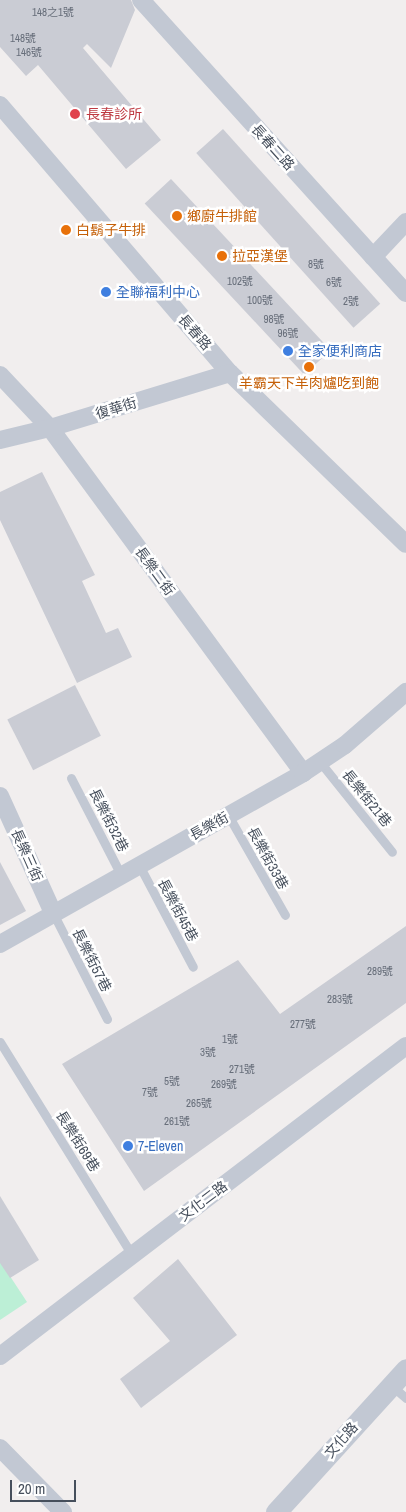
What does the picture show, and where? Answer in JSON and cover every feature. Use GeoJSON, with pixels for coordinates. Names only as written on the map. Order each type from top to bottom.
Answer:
{"type":"FeatureCollection","features":[{"type":"Feature","properties":{"kind":"street","name":"長春二路"},"geometry":{"type":"LineString","coordinates":[[141,0],[406,293]]}},
{"type":"Feature","properties":{"kind":"street","name":"長春路"},"geometry":{"type":"LineString","coordinates":[[0,105],[230,373],[406,544]]}},
{"type":"Feature","properties":{"kind":"street"},"geometry":{"type":"LineString","coordinates":[[373,257],[406,222]]}},
{"type":"Feature","properties":{"kind":"street","name":"復華街"},"geometry":{"type":"LineString","coordinates":[[0,440],[50,428],[230,373]]}},
{"type":"Feature","properties":{"kind":"street","name":"長樂二街"},"geometry":{"type":"LineString","coordinates":[[0,375],[50,428],[303,773]]}},
{"type":"Feature","properties":{"kind":"street","name":"長樂街"},"geometry":{"type":"LineString","coordinates":[[0,944],[303,773],[345,745],[406,692]]}},
{"type":"Feature","properties":{"kind":"street","name":"長樂三街"},"geometry":{"type":"LineString","coordinates":[[0,796],[53,913]]}},
{"type":"Feature","properties":{"kind":"street","name":"文化二路"},"geometry":{"type":"LineString","coordinates":[[0,1356],[406,1046]]}},
{"type":"Feature","properties":{"kind":"street","name":"文化路"},"geometry":{"type":"LineString","coordinates":[[276,1512],[398,1392],[406,1368]]}},
{"type":"Feature","properties":{"kind":"street"},"geometry":{"type":"LineString","coordinates":[[0,1448],[63,1512]]}},
{"type":"Feature","properties":{"kind":"lane","name":"長樂街21巷"},"geometry":{"type":"LineString","coordinates":[[320,762],[392,852]]}},
{"type":"Feature","properties":{"kind":"lane","name":"長樂街32巷"},"geometry":{"type":"LineString","coordinates":[[71,778],[121,875]]}},
{"type":"Feature","properties":{"kind":"lane","name":"長樂街33巷"},"geometry":{"type":"LineString","coordinates":[[228,815],[285,916]]}},
{"type":"Feature","properties":{"kind":"lane","name":"長樂街45巷"},"geometry":{"type":"LineString","coordinates":[[139,865],[193,967]]}},
{"type":"Feature","properties":{"kind":"lane","name":"長樂街57巷"},"geometry":{"type":"LineString","coordinates":[[53,913],[107,1019]]}},
{"type":"Feature","properties":{"kind":"lane","name":"長樂街69巷"},"geometry":{"type":"LineString","coordinates":[[0,1042],[132,1255]]}},
{"type":"Feature","properties":{"kind":"green space"},"geometry":{"type":"Polygon","coordinates":[[[0,1261],[27,1302],[0,1320],[0,1261]]]}},
{"type":"Feature","properties":{"kind":"building"},"geometry":{"type":"Polygon","coordinates":[[[0,0],[131,0],[135,10],[111,68],[87,44],[83,48],[161,140],[126,169],[38,65],[26,76],[0,47],[0,0]]]}},
{"type":"Feature","properties":{"kind":"building"},"geometry":{"type":"Polygon","coordinates":[[[223,129],[380,304],[353,328],[196,153],[223,129]]]}},
{"type":"Feature","properties":{"kind":"building"},"geometry":{"type":"Polygon","coordinates":[[[171,179],[331,350],[304,375],[145,204],[171,179]]]}},
{"type":"Feature","properties":{"kind":"building"},"geometry":{"type":"Polygon","coordinates":[[[42,472],[95,575],[82,581],[106,633],[118,628],[132,657],[77,683],[0,520],[0,492],[42,472]]]}},
{"type":"Feature","properties":{"kind":"building"},"geometry":{"type":"Polygon","coordinates":[[[75,685],[101,736],[33,770],[7,720],[75,685]]]}},
{"type":"Feature","properties":{"kind":"building"},"geometry":{"type":"Polygon","coordinates":[[[0,862],[26,911],[0,925],[0,862]]]}},
{"type":"Feature","properties":{"kind":"building"},"geometry":{"type":"Polygon","coordinates":[[[406,926],[406,1003],[144,1191],[62,1064],[238,960],[280,1014],[406,926]]]}},
{"type":"Feature","properties":{"kind":"building"},"geometry":{"type":"Polygon","coordinates":[[[0,1196],[39,1260],[10,1278],[0,1263],[0,1196]]]}},
{"type":"Feature","properties":{"kind":"building"},"geometry":{"type":"Polygon","coordinates":[[[178,1259],[237,1335],[141,1408],[120,1379],[170,1341],[133,1298],[178,1259]]]}},
{"type":"Feature","properties":{"kind":"place","name":"長春診所"},"geometry":{"type":"Point","coordinates":[75,114]}},
{"type":"Feature","properties":{"kind":"place","name":"鄉廚牛排館"},"geometry":{"type":"Point","coordinates":[177,216]}},
{"type":"Feature","properties":{"kind":"place","name":"白鬍子牛排"},"geometry":{"type":"Point","coordinates":[66,230]}},
{"type":"Feature","properties":{"kind":"place","name":"拉亞漢堡"},"geometry":{"type":"Point","coordinates":[222,256]}},
{"type":"Feature","properties":{"kind":"place","name":"全聯福利中心"},"geometry":{"type":"Point","coordinates":[106,292]}},
{"type":"Feature","properties":{"kind":"place","name":"全家便利商店"},"geometry":{"type":"Point","coordinates":[288,351]}},
{"type":"Feature","properties":{"kind":"place","name":"羊霸天下羊肉爐吃到飽"},"geometry":{"type":"Point","coordinates":[309,367]}},
{"type":"Feature","properties":{"kind":"place","name":"7-Eleven"},"geometry":{"type":"Point","coordinates":[128,1146]}}]}
